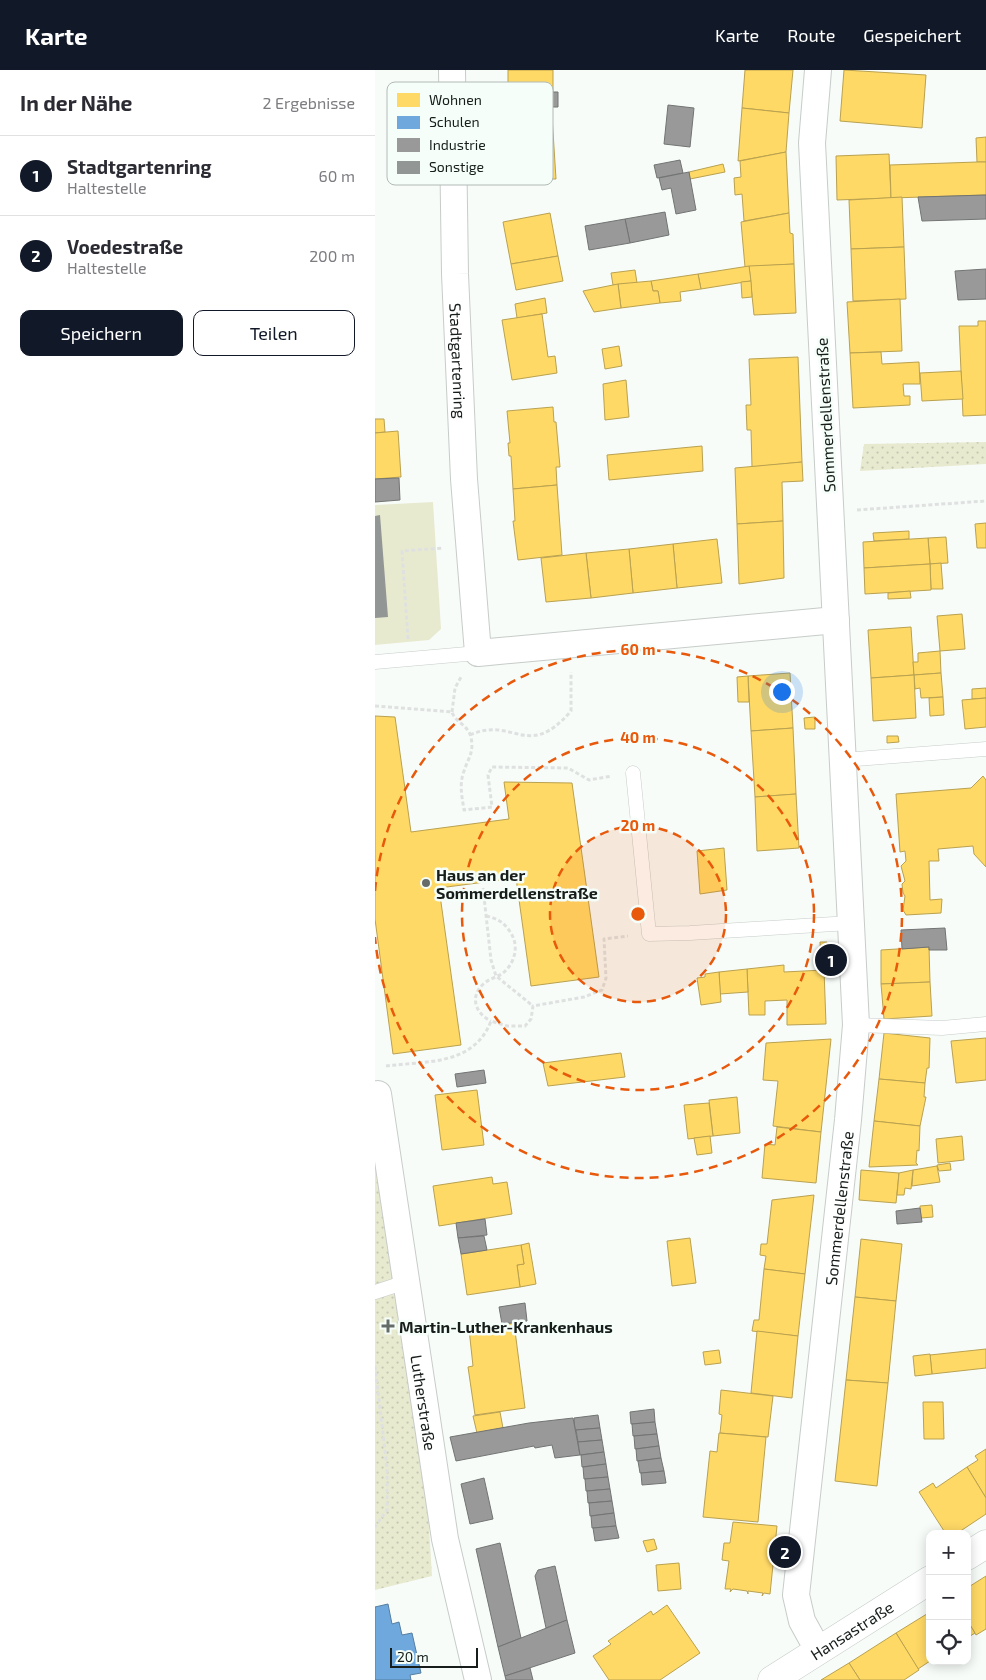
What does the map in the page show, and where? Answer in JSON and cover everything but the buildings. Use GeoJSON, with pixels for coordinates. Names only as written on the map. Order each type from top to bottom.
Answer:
{"type":"FeatureCollection","features":[{"type":"Feature","properties":{"kind":"street","name":"Sommerdellenstraße"},"geometry":{"type":"LineString","coordinates":[[818,70],[812,143],[856,1025],[848,1120],[796,1595],[802,1621],[818,1650]]}},
{"type":"Feature","properties":{"kind":"street","name":"Stadtgartenring"},"geometry":{"type":"LineString","coordinates":[[454,185],[455,274],[464,479],[478,653]]}},
{"type":"Feature","properties":{"kind":"street"},"geometry":{"type":"LineString","coordinates":[[478,653],[836,620]]}},
{"type":"Feature","properties":{"kind":"street","name":"Lutherstraße"},"geometry":{"type":"LineString","coordinates":[[378,1094],[445,1539],[477,1680]]}},
{"type":"Feature","properties":{"kind":"street"},"geometry":{"type":"LineString","coordinates":[[971,1553],[986,1544]]}},
{"type":"Feature","properties":{"kind":"street","name":"Hansastraße"},"geometry":{"type":"LineString","coordinates":[[773,1680],[926,1582]]}},
{"type":"Feature","properties":{"kind":"lane"},"geometry":{"type":"LineString","coordinates":[[375,662],[478,653]]}},
{"type":"Feature","properties":{"kind":"lane"},"geometry":{"type":"LineString","coordinates":[[843,760],[986,749]]}},
{"type":"Feature","properties":{"kind":"lane"},"geometry":{"type":"LineString","coordinates":[[633,772],[649,934],[850,923]]}},
{"type":"Feature","properties":{"kind":"lane"},"geometry":{"type":"LineString","coordinates":[[856,1025],[942,1028],[986,1024]]}},
{"type":"Feature","properties":{"kind":"lane"},"geometry":{"type":"LineString","coordinates":[[375,1292],[406,1282]]}},
{"type":"Feature","properties":{"kind":"path"},"geometry":{"type":"LineString","coordinates":[[829,512],[986,501]]}},
{"type":"Feature","properties":{"kind":"path"},"geometry":{"type":"LineString","coordinates":[[409,659],[402,551],[470,546]]}},
{"type":"Feature","properties":{"kind":"path"},"geometry":{"type":"LineString","coordinates":[[470,735],[490,729],[531,737],[544,735],[557,728],[571,712],[572,695],[568,644]]}},
{"type":"Feature","properties":{"kind":"path"},"geometry":{"type":"LineString","coordinates":[[455,688],[452,712],[470,735],[473,753],[464,771],[461,788],[464,810],[492,807],[488,775],[492,767],[568,768],[589,780],[633,772]]}},
{"type":"Feature","properties":{"kind":"path"},"geometry":{"type":"LineString","coordinates":[[375,706],[452,712]]}},
{"type":"Feature","properties":{"kind":"path"},"geometry":{"type":"LineString","coordinates":[[483,888],[491,960],[496,976],[533,1006],[584,997],[602,990],[606,978],[604,939],[649,934]]}},
{"type":"Feature","properties":{"kind":"path"},"geometry":{"type":"LineString","coordinates":[[486,916],[496,918],[507,926],[516,946],[513,959],[503,972],[485,982],[477,992],[475,1002],[477,1011],[491,1021],[507,1026],[525,1026],[531,1019],[533,1006]]}},
{"type":"Feature","properties":{"kind":"path"},"geometry":{"type":"LineString","coordinates":[[383,1067],[455,1057],[473,1049],[487,1030],[491,1021]]}},
{"type":"Feature","properties":{"kind":"path"},"geometry":{"type":"LineString","coordinates":[[375,1366],[387,1468],[387,1510],[375,1527]]}},
{"type":"Feature","properties":{"kind":"green space"},"geometry":{"type":"Polygon","coordinates":[[[986,442],[986,464],[860,471],[864,444],[986,442]]]}},
{"type":"Feature","properties":{"kind":"green space"},"geometry":{"type":"Polygon","coordinates":[[[433,502],[441,629],[429,640],[375,645],[375,505],[433,502]]]}},
{"type":"Feature","properties":{"kind":"green space","name":"Martin-Luther-Krankenhaus"},"geometry":{"type":"Polygon","coordinates":[[[375,1155],[427,1494],[432,1576],[375,1590],[375,1155]]]}},
{"type":"Feature","properties":{"kind":"place","name":"Haus an der Sommerdellenstraße"},"geometry":{"type":"Point","coordinates":[426,883]}},
{"type":"Feature","properties":{"kind":"place","name":"Stadtgartenring"},"geometry":{"type":"Point","coordinates":[831,960]}},
{"type":"Feature","properties":{"kind":"place","name":"Martin-Luther-Krankenhaus"},"geometry":{"type":"Point","coordinates":[388,1326]}},
{"type":"Feature","properties":{"kind":"place","name":"Voedestraße"},"geometry":{"type":"Point","coordinates":[785,1552]}}]}
